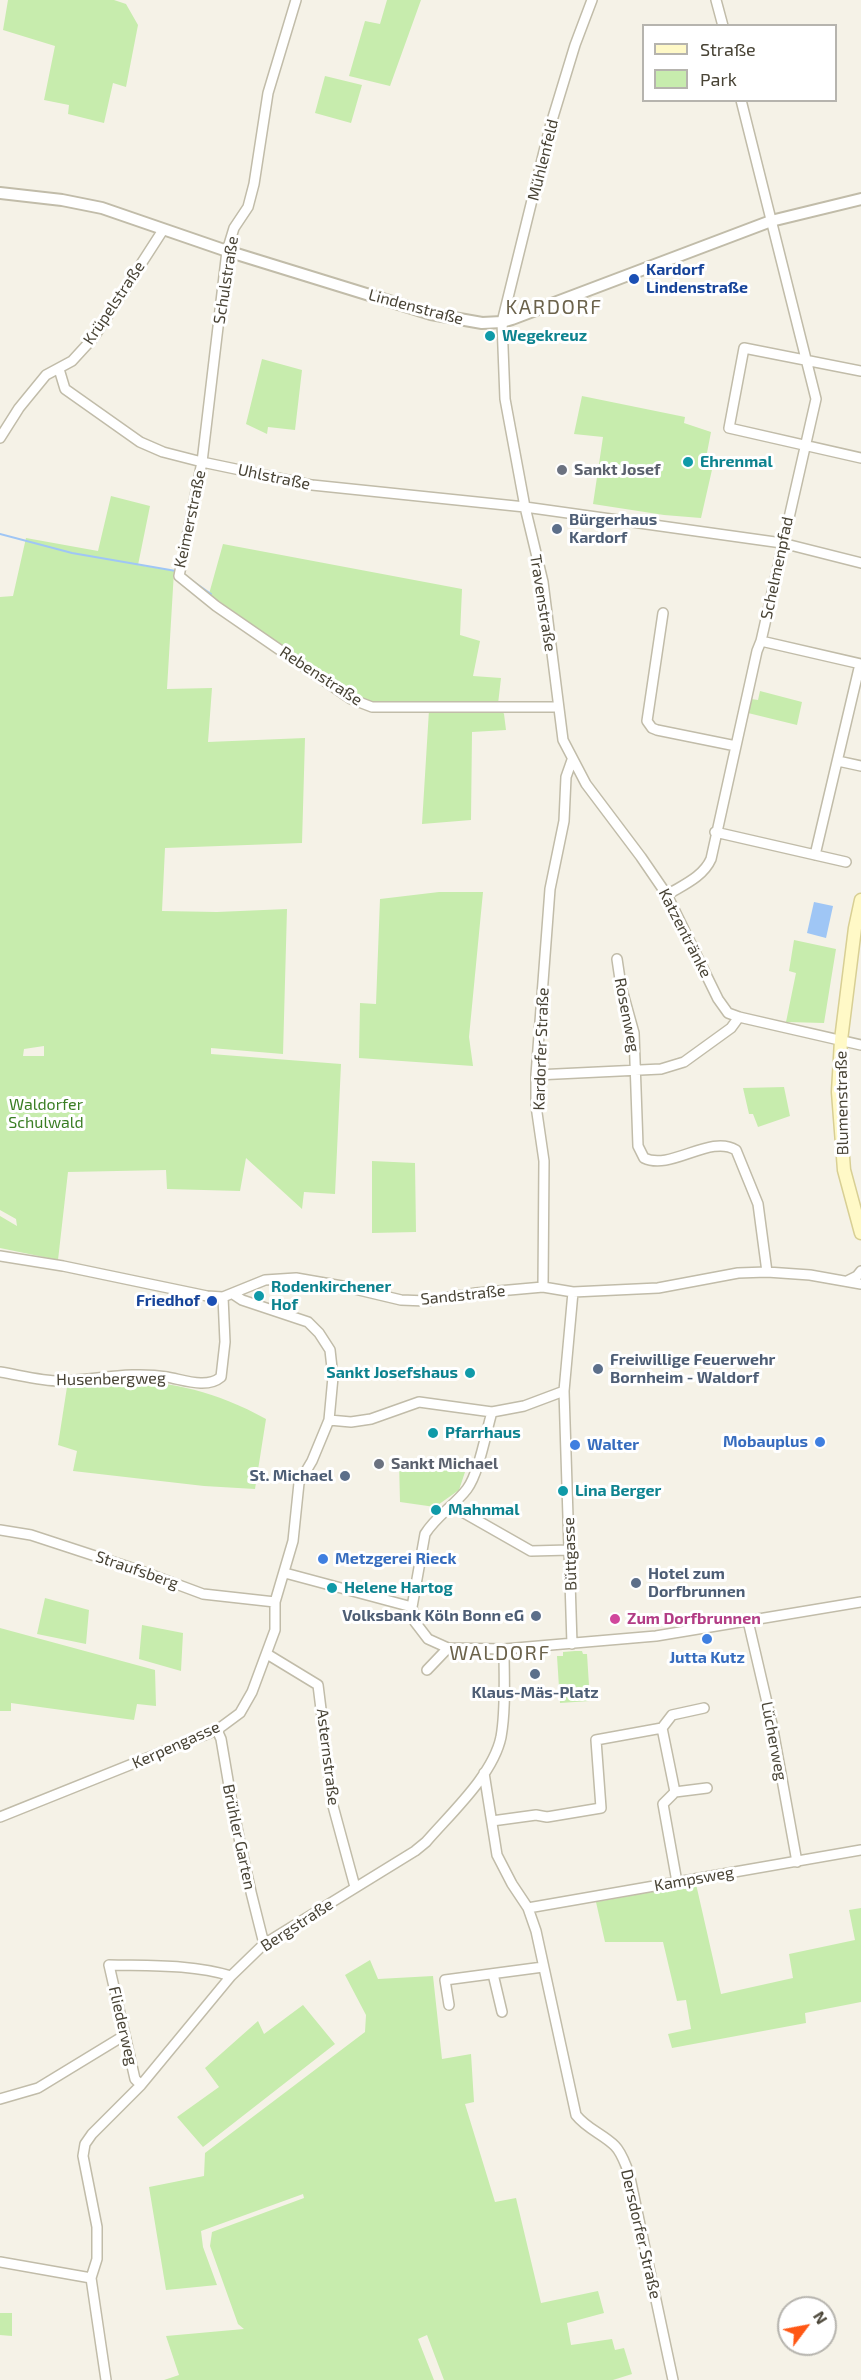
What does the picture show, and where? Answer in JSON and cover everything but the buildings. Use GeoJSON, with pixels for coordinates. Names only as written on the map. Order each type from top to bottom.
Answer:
{"type":"FeatureCollection","features":[{"type":"Feature","properties":{"kind":"main road","name":"Blumenstraße"},"geometry":{"type":"LineString","coordinates":[[861,900],[855,928],[841,1041],[838,1092],[842,1145],[849,1192],[861,1233]]}},
{"type":"Feature","properties":{"kind":"street","name":"Schulstraße"},"geometry":{"type":"LineString","coordinates":[[202,462],[227,251],[234,228],[248,207],[254,184],[268,93],[296,0]]}},
{"type":"Feature","properties":{"kind":"street","name":"Mühlenfeld"},"geometry":{"type":"LineString","coordinates":[[502,322],[550,128],[575,45],[592,0]]}},
{"type":"Feature","properties":{"kind":"street"},"geometry":{"type":"LineString","coordinates":[[716,0],[722,24]]}},
{"type":"Feature","properties":{"kind":"street","name":"Schelmenpfad"},"geometry":{"type":"LineString","coordinates":[[667,895],[707,868],[816,399],[742,102]]}},
{"type":"Feature","properties":{"kind":"street","name":"Lindenstraße"},"geometry":{"type":"LineString","coordinates":[[0,193],[62,200],[102,208],[227,251],[431,314],[482,323],[502,322],[771,220],[861,199]]}},
{"type":"Feature","properties":{"kind":"street","name":"Krüpelstraße"},"geometry":{"type":"LineString","coordinates":[[0,438],[19,408],[46,375],[72,362],[94,337],[163,230]]}},
{"type":"Feature","properties":{"kind":"street","name":"Travenstraße"},"geometry":{"type":"LineString","coordinates":[[502,322],[505,399],[525,507],[543,582],[563,740],[572,760]]}},
{"type":"Feature","properties":{"kind":"street"},"geometry":{"type":"LineString","coordinates":[[861,371],[744,348],[729,428],[861,458]]}},
{"type":"Feature","properties":{"kind":"street","name":"Uhlstraße"},"geometry":{"type":"LineString","coordinates":[[59,369],[65,389],[140,442],[163,452],[202,462],[312,486],[525,507],[782,543],[861,563]]}},
{"type":"Feature","properties":{"kind":"street","name":"Keimerstraße"},"geometry":{"type":"LineString","coordinates":[[179,573],[202,462]]}},
{"type":"Feature","properties":{"kind":"street","name":"Rebenstraße"},"geometry":{"type":"LineString","coordinates":[[179,573],[216,606],[351,699],[372,707],[558,707]]}},
{"type":"Feature","properties":{"kind":"street"},"geometry":{"type":"LineString","coordinates":[[663,613],[647,722],[657,730],[736,746]]}},
{"type":"Feature","properties":{"kind":"street"},"geometry":{"type":"LineString","coordinates":[[761,641],[861,664],[815,855]]}},
{"type":"Feature","properties":{"kind":"street","name":"Kardorfer Straße"},"geometry":{"type":"LineString","coordinates":[[543,1287],[544,1161],[536,1106],[536,1075],[551,882],[564,821],[566,777],[572,760]]}},
{"type":"Feature","properties":{"kind":"street","name":"Katzentränke"},"geometry":{"type":"LineString","coordinates":[[572,760],[586,784],[667,895],[718,999],[728,1013],[861,1045]]}},
{"type":"Feature","properties":{"kind":"street"},"geometry":{"type":"LineString","coordinates":[[838,761],[861,766]]}},
{"type":"Feature","properties":{"kind":"street"},"geometry":{"type":"LineString","coordinates":[[715,832],[846,862]]}},
{"type":"Feature","properties":{"kind":"street","name":"Rosenweg"},"geometry":{"type":"LineString","coordinates":[[617,959],[621,986],[634,1033],[638,1146],[644,1158],[658,1162],[721,1145],[730,1147],[739,1155],[758,1204],[767,1272]]}},
{"type":"Feature","properties":{"kind":"street"},"geometry":{"type":"LineString","coordinates":[[536,1075],[661,1069],[684,1062],[731,1028],[739,1017]]}},
{"type":"Feature","properties":{"kind":"street","name":"Sandstraße"},"geometry":{"type":"LineString","coordinates":[[0,1256],[63,1266],[207,1296],[223,1297],[265,1280],[296,1278],[401,1300],[426,1301],[476,1293],[543,1287],[573,1292],[657,1288],[738,1273],[767,1272],[861,1284]]}},
{"type":"Feature","properties":{"kind":"street"},"geometry":{"type":"LineString","coordinates":[[847,1281],[861,1271]]}},
{"type":"Feature","properties":{"kind":"street","name":"Büttgasse"},"geometry":{"type":"LineString","coordinates":[[572,1644],[564,1391],[573,1292]]}},
{"type":"Feature","properties":{"kind":"street","name":"Kerpengasse"},"geometry":{"type":"LineString","coordinates":[[0,1817],[217,1730],[240,1713],[252,1692],[275,1630],[275,1602],[293,1541],[299,1483],[312,1461],[329,1420],[333,1377],[330,1350],[319,1333],[308,1322],[242,1300],[233,1294]]}},
{"type":"Feature","properties":{"kind":"street","name":"Husenbergweg"},"geometry":{"type":"LineString","coordinates":[[0,1372],[58,1381],[117,1376],[159,1376],[205,1383],[214,1382],[220,1377],[225,1342],[223,1297]]}},
{"type":"Feature","properties":{"kind":"street"},"geometry":{"type":"LineString","coordinates":[[329,1420],[351,1422],[371,1419],[419,1402],[492,1412],[524,1406],[564,1391]]}},
{"type":"Feature","properties":{"kind":"street"},"geometry":{"type":"LineString","coordinates":[[492,1412],[473,1476],[467,1488],[425,1534],[412,1607],[415,1622],[428,1639],[448,1648],[504,1649],[572,1644],[656,1636],[861,1602]]}},
{"type":"Feature","properties":{"kind":"street"},"geometry":{"type":"LineString","coordinates":[[450,1507],[531,1551],[570,1550]]}},
{"type":"Feature","properties":{"kind":"street","name":"Straufsberg"},"geometry":{"type":"LineString","coordinates":[[0,1530],[31,1535],[203,1594],[275,1602]]}},
{"type":"Feature","properties":{"kind":"street"},"geometry":{"type":"LineString","coordinates":[[285,1573],[412,1607]]}},
{"type":"Feature","properties":{"kind":"street","name":"Lücherweg"},"geometry":{"type":"LineString","coordinates":[[748,1621],[772,1724],[797,1862]]}},
{"type":"Feature","properties":{"kind":"street"},"geometry":{"type":"LineString","coordinates":[[427,1670],[448,1648]]}},
{"type":"Feature","properties":{"kind":"street","name":"Bergstraße"},"geometry":{"type":"LineString","coordinates":[[91,2278],[97,2259],[97,2227],[83,2156],[85,2144],[92,2133],[141,2085],[231,1976],[264,1944],[426,1842],[493,1760],[501,1737],[504,1649]]}},
{"type":"Feature","properties":{"kind":"street","name":"Asternstraße"},"geometry":{"type":"LineString","coordinates":[[267,1653],[318,1684],[333,1806],[355,1887]]}},
{"type":"Feature","properties":{"kind":"street"},"geometry":{"type":"LineString","coordinates":[[492,1821],[601,1808],[596,1740],[663,1728],[672,1715],[704,1708]]}},
{"type":"Feature","properties":{"kind":"street"},"geometry":{"type":"LineString","coordinates":[[663,1728],[675,1792]]}},
{"type":"Feature","properties":{"kind":"street","name":"Brühler Garten"},"geometry":{"type":"LineString","coordinates":[[217,1730],[221,1739],[232,1809],[247,1880],[264,1944]]}},
{"type":"Feature","properties":{"kind":"street","name":"Dersdorfer Straße"},"geometry":{"type":"LineString","coordinates":[[484,1773],[497,1855],[528,1908],[536,1931],[576,2115],[581,2122],[616,2147],[629,2173],[673,2380]]}},
{"type":"Feature","properties":{"kind":"street"},"geometry":{"type":"LineString","coordinates":[[677,1882],[663,1804],[675,1792],[707,1788]]}},
{"type":"Feature","properties":{"kind":"street","name":"Kampsweg"},"geometry":{"type":"LineString","coordinates":[[528,1908],[861,1850]]}},
{"type":"Feature","properties":{"kind":"street","name":"Fliederweg"},"geometry":{"type":"LineString","coordinates":[[141,2085],[135,2079],[109,1965],[186,1967],[212,1970],[231,1976]]}},
{"type":"Feature","properties":{"kind":"street"},"geometry":{"type":"LineString","coordinates":[[449,2005],[445,1980],[543,1967]]}},
{"type":"Feature","properties":{"kind":"street"},"geometry":{"type":"LineString","coordinates":[[493,1974],[502,2012]]}},
{"type":"Feature","properties":{"kind":"street"},"geometry":{"type":"LineString","coordinates":[[0,2099],[39,2088],[125,2035]]}},
{"type":"Feature","properties":{"kind":"street"},"geometry":{"type":"LineString","coordinates":[[0,2262],[91,2278],[106,2380]]}},
{"type":"Feature","properties":{"kind":"green space"},"geometry":{"type":"Polygon","coordinates":[[[8,0],[114,0],[126,4],[138,25],[126,87],[113,83],[104,123],[68,114],[69,105],[44,100],[55,46],[3,30],[8,0]]]}},
{"type":"Feature","properties":{"kind":"green space"},"geometry":{"type":"Polygon","coordinates":[[[387,0],[421,0],[390,86],[349,76],[365,21],[380,24],[387,0]]]}},
{"type":"Feature","properties":{"kind":"green space"},"geometry":{"type":"Polygon","coordinates":[[[325,76],[362,85],[351,123],[315,113],[325,76]]]}},
{"type":"Feature","properties":{"kind":"green space"},"geometry":{"type":"Polygon","coordinates":[[[262,359],[302,370],[295,430],[268,427],[267,434],[246,424],[262,359]]]}},
{"type":"Feature","properties":{"kind":"green space"},"geometry":{"type":"Polygon","coordinates":[[[582,396],[685,417],[684,423],[711,432],[706,458],[714,461],[701,518],[593,504],[603,437],[574,434],[582,396]]]}},
{"type":"Feature","properties":{"kind":"green space","name":"Waldorfer Schulwald"},"geometry":{"type":"Polygon","coordinates":[[[111,496],[150,506],[138,565],[174,571],[167,689],[212,688],[208,742],[305,738],[302,843],[165,848],[162,911],[217,912],[287,909],[283,1054],[211,1048],[211,1054],[341,1064],[335,1194],[304,1192],[302,1209],[246,1158],[240,1191],[167,1189],[166,1170],[68,1172],[58,1260],[0,1248],[0,1216],[17,1226],[16,1219],[0,1210],[0,597],[13,596],[26,538],[98,551],[111,496]],[[44,1046],[24,1049],[23,1056],[44,1056],[44,1046]]]}},
{"type":"Feature","properties":{"kind":"green space"},"geometry":{"type":"Polygon","coordinates":[[[223,544],[462,589],[460,635],[480,641],[473,676],[501,678],[498,704],[504,714],[506,730],[472,732],[471,820],[422,824],[429,710],[372,704],[354,697],[209,594],[223,544]]]}},
{"type":"Feature","properties":{"kind":"green space"},"geometry":{"type":"Polygon","coordinates":[[[760,691],[802,702],[797,725],[748,713],[751,699],[758,700],[760,691]]]}},
{"type":"Feature","properties":{"kind":"green space"},"geometry":{"type":"Polygon","coordinates":[[[439,892],[483,892],[469,1037],[473,1066],[359,1058],[360,1003],[376,1004],[380,899],[439,892]]]}},
{"type":"Feature","properties":{"kind":"green space"},"geometry":{"type":"Polygon","coordinates":[[[794,940],[836,949],[824,1023],[786,1022],[796,973],[789,971],[794,940]]]}},
{"type":"Feature","properties":{"kind":"green space"},"geometry":{"type":"Polygon","coordinates":[[[784,1087],[790,1116],[758,1127],[753,1114],[749,1114],[743,1088],[784,1087]]]}},
{"type":"Feature","properties":{"kind":"green space"},"geometry":{"type":"Polygon","coordinates":[[[372,1161],[415,1163],[416,1232],[372,1233],[372,1161]]]}},
{"type":"Feature","properties":{"kind":"green space"},"geometry":{"type":"Polygon","coordinates":[[[117,1380],[158,1383],[194,1390],[229,1401],[266,1419],[255,1489],[204,1486],[73,1471],[77,1451],[58,1445],[67,1387],[117,1380]]]}},
{"type":"Feature","properties":{"kind":"green space"},"geometry":{"type":"Polygon","coordinates":[[[399,1461],[465,1472],[459,1490],[435,1507],[400,1502],[399,1461]]]}},
{"type":"Feature","properties":{"kind":"green space"},"geometry":{"type":"Polygon","coordinates":[[[45,1598],[89,1610],[86,1644],[37,1634],[45,1598]]]}},
{"type":"Feature","properties":{"kind":"green space"},"geometry":{"type":"Polygon","coordinates":[[[142,1625],[183,1633],[181,1671],[139,1659],[142,1625]]]}},
{"type":"Feature","properties":{"kind":"green space"},"geometry":{"type":"Polygon","coordinates":[[[0,1628],[155,1670],[156,1706],[137,1704],[134,1720],[11,1703],[11,1711],[0,1711],[0,1628]]]}},
{"type":"Feature","properties":{"kind":"green space"},"geometry":{"type":"Polygon","coordinates":[[[582,1651],[583,1654],[587,1654],[590,1701],[560,1703],[557,1656],[563,1656],[563,1652],[582,1651]]]}},
{"type":"Feature","properties":{"kind":"green space"},"geometry":{"type":"Polygon","coordinates":[[[696,1884],[721,1994],[793,1978],[789,1954],[855,1940],[849,1910],[861,1908],[861,2002],[805,2013],[806,2023],[672,2048],[668,2034],[691,2029],[686,2000],[677,2001],[663,1942],[605,1942],[596,1902],[696,1884]]]}},
{"type":"Feature","properties":{"kind":"green space"},"geometry":{"type":"Polygon","coordinates":[[[370,1960],[378,1979],[433,1976],[442,2059],[471,2054],[474,2102],[465,2104],[495,2202],[516,2198],[541,2303],[598,2291],[604,2313],[567,2323],[571,2345],[612,2339],[615,2350],[624,2348],[632,2374],[613,2380],[444,2380],[427,2335],[418,2339],[434,2380],[164,2380],[179,2375],[166,2336],[244,2329],[238,2324],[210,2246],[212,2232],[304,2198],[303,2194],[201,2231],[203,2247],[217,2285],[166,2290],[149,2187],[204,2176],[205,2153],[365,2032],[366,2015],[345,1975],[370,1960]]]}},
{"type":"Feature","properties":{"kind":"green space"},"geometry":{"type":"Polygon","coordinates":[[[303,2005],[335,2044],[203,2147],[177,2117],[219,2087],[205,2068],[258,2021],[264,2034],[303,2005]]]}},
{"type":"Feature","properties":{"kind":"green space"},"geometry":{"type":"Polygon","coordinates":[[[0,2313],[12,2313],[12,2336],[0,2335],[0,2313]]]}},
{"type":"Feature","properties":{"kind":"water"},"geometry":{"type":"Polygon","coordinates":[[[814,902],[833,906],[826,938],[807,933],[814,902]]]}},
{"type":"Feature","properties":{"kind":"waterway"},"geometry":{"type":"LineString","coordinates":[[0,534],[72,553],[176,571]]}},
{"type":"Feature","properties":{"kind":"waterway"},"geometry":{"type":"LineString","coordinates":[[184,575],[211,594]]}},
{"type":"Feature","properties":{"kind":"place","name":"Kardorf Lindenstraße"},"geometry":{"type":"Point","coordinates":[634,279]}},
{"type":"Feature","properties":{"kind":"place","name":"Wegekreuz"},"geometry":{"type":"Point","coordinates":[490,336]}},
{"type":"Feature","properties":{"kind":"place","name":"Ehrenmal"},"geometry":{"type":"Point","coordinates":[688,462]}},
{"type":"Feature","properties":{"kind":"place","name":"Sankt Josef"},"geometry":{"type":"Point","coordinates":[562,470]}},
{"type":"Feature","properties":{"kind":"place","name":"Bürgerhaus Kardorf"},"geometry":{"type":"Point","coordinates":[557,529]}},
{"type":"Feature","properties":{"kind":"place","name":"Rodenkirchener Hof"},"geometry":{"type":"Point","coordinates":[259,1296]}},
{"type":"Feature","properties":{"kind":"place","name":"Friedhof"},"geometry":{"type":"Point","coordinates":[212,1301]}},
{"type":"Feature","properties":{"kind":"place","name":"Freiwillige Feuerwehr Bornheim - Waldorf"},"geometry":{"type":"Point","coordinates":[598,1369]}},
{"type":"Feature","properties":{"kind":"place","name":"Sankt Josefshaus"},"geometry":{"type":"Point","coordinates":[470,1373]}},
{"type":"Feature","properties":{"kind":"place","name":"Pfarrhaus"},"geometry":{"type":"Point","coordinates":[433,1433]}},
{"type":"Feature","properties":{"kind":"place","name":"Mobauplus"},"geometry":{"type":"Point","coordinates":[820,1442]}},
{"type":"Feature","properties":{"kind":"place","name":"Walter"},"geometry":{"type":"Point","coordinates":[575,1445]}},
{"type":"Feature","properties":{"kind":"place","name":"Sankt Michael"},"geometry":{"type":"Point","coordinates":[379,1464]}},
{"type":"Feature","properties":{"kind":"place","name":"St. Michael"},"geometry":{"type":"Point","coordinates":[345,1476]}},
{"type":"Feature","properties":{"kind":"place","name":"Lina Berger"},"geometry":{"type":"Point","coordinates":[563,1491]}},
{"type":"Feature","properties":{"kind":"place","name":"Mahnmal"},"geometry":{"type":"Point","coordinates":[436,1510]}},
{"type":"Feature","properties":{"kind":"place","name":"Metzgerei Rieck"},"geometry":{"type":"Point","coordinates":[323,1559]}},
{"type":"Feature","properties":{"kind":"place","name":"Hotel zum Dorfbrunnen"},"geometry":{"type":"Point","coordinates":[636,1583]}},
{"type":"Feature","properties":{"kind":"place","name":"Helene Hartog"},"geometry":{"type":"Point","coordinates":[332,1588]}},
{"type":"Feature","properties":{"kind":"place","name":"Volksbank Köln Bonn eG"},"geometry":{"type":"Point","coordinates":[536,1616]}},
{"type":"Feature","properties":{"kind":"place","name":"Zum Dorfbrunnen"},"geometry":{"type":"Point","coordinates":[615,1619]}},
{"type":"Feature","properties":{"kind":"place","name":"Jutta Kutz"},"geometry":{"type":"Point","coordinates":[707,1639]}},
{"type":"Feature","properties":{"kind":"place","name":"Klaus-Mäs-Platz"},"geometry":{"type":"Point","coordinates":[535,1674]}},
{"type":"Feature","properties":{"kind":"district","name":"KARDORF"},"geometry":{"type":"Point","coordinates":[554,307]}},
{"type":"Feature","properties":{"kind":"district","name":"WALDORF"},"geometry":{"type":"Point","coordinates":[500,1653]}}]}
